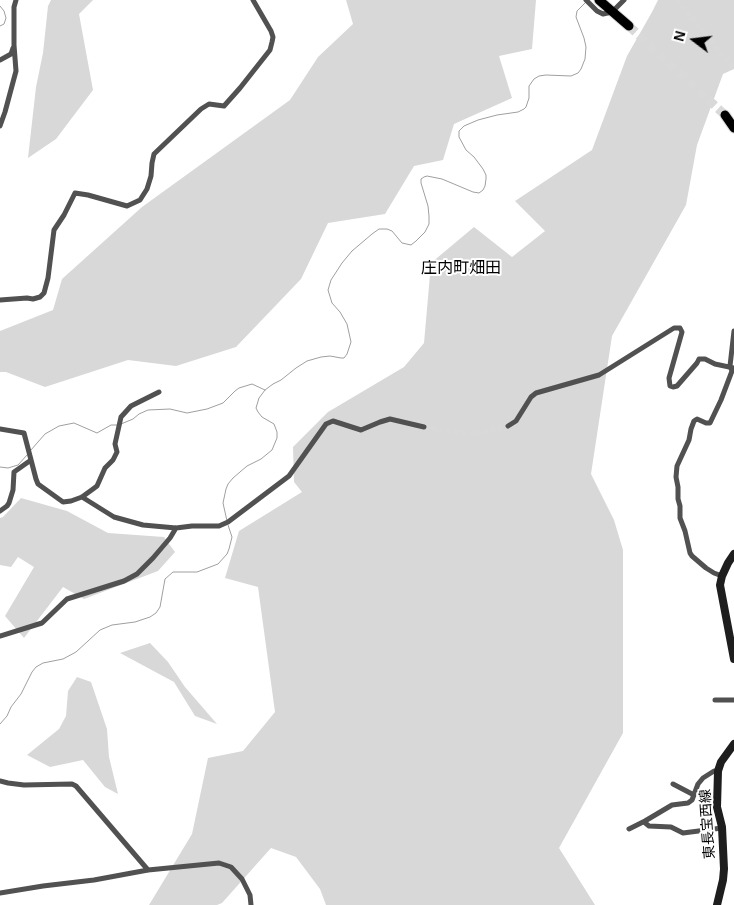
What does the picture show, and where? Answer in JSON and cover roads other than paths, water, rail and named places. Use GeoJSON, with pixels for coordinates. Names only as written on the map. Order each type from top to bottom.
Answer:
{"type":"FeatureCollection","features":[{"type":"Feature","properties":{"kind":"main road"},"geometry":{"type":"LineString","coordinates":[[600,5],[629,26]]}},
{"type":"Feature","properties":{"kind":"main road"},"geometry":{"type":"LineString","coordinates":[[725,114],[734,128]]}},
{"type":"Feature","properties":{"kind":"main road"},"geometry":{"type":"LineString","coordinates":[[734,554],[722,576],[720,585],[734,659]]}},
{"type":"Feature","properties":{"kind":"main road","name":"東長宝西線"},"geometry":{"type":"LineString","coordinates":[[717,905],[724,880],[722,828],[717,806],[718,771],[721,762],[734,744]]}},
{"type":"Feature","properties":{"kind":"street"},"geometry":{"type":"LineString","coordinates":[[0,126],[16,71],[14,7],[16,0]]}},
{"type":"Feature","properties":{"kind":"street"},"geometry":{"type":"LineString","coordinates":[[0,300],[33,299],[40,297],[44,293],[48,278],[54,230],[75,193],[127,206],[140,200],[147,189],[151,176],[154,154],[206,105],[224,106],[226,104],[270,50],[273,37],[271,31],[253,0]]}},
{"type":"Feature","properties":{"kind":"street"},"geometry":{"type":"LineString","coordinates":[[586,0],[600,5]]}},
{"type":"Feature","properties":{"kind":"street"},"geometry":{"type":"LineString","coordinates":[[612,12],[624,0]]}},
{"type":"Feature","properties":{"kind":"street"},"geometry":{"type":"LineString","coordinates":[[0,60],[11,54],[14,45]]}},
{"type":"Feature","properties":{"kind":"street"},"geometry":{"type":"LineString","coordinates":[[508,426],[516,421],[531,397],[536,393],[599,375],[674,328],[680,328],[682,332],[669,378],[670,386],[677,386],[697,364],[699,359],[732,367]]}},
{"type":"Feature","properties":{"kind":"street"},"geometry":{"type":"LineString","coordinates":[[722,576],[706,568],[690,553],[680,518],[676,477],[677,466],[690,440],[692,425],[697,419],[710,423],[721,400],[732,371],[734,331]]}},
{"type":"Feature","properties":{"kind":"street"},"geometry":{"type":"LineString","coordinates":[[0,429],[24,433],[38,484],[63,502],[71,501],[82,497],[97,486],[106,468],[113,460],[117,452],[115,444],[121,417],[131,406],[159,392]]}},
{"type":"Feature","properties":{"kind":"street"},"geometry":{"type":"LineString","coordinates":[[82,497],[114,517],[124,520],[176,528],[219,526],[228,522],[289,476],[326,424],[333,421],[361,430],[390,419],[424,427]]}},
{"type":"Feature","properties":{"kind":"street"},"geometry":{"type":"LineString","coordinates":[[0,511],[9,503],[13,490],[14,472],[31,460]]}},
{"type":"Feature","properties":{"kind":"street"},"geometry":{"type":"LineString","coordinates":[[0,636],[42,623],[66,599],[124,581],[137,574],[170,538],[176,528]]}},
{"type":"Feature","properties":{"kind":"street"},"geometry":{"type":"LineString","coordinates":[[715,700],[734,700]]}},
{"type":"Feature","properties":{"kind":"street"},"geometry":{"type":"LineString","coordinates":[[629,829],[672,805],[688,803],[692,800],[698,784],[703,778],[714,771],[718,771]]}},
{"type":"Feature","properties":{"kind":"street"},"geometry":{"type":"LineString","coordinates":[[0,781],[24,785],[72,784],[76,786],[148,870]]}},
{"type":"Feature","properties":{"kind":"street"},"geometry":{"type":"LineString","coordinates":[[673,784],[694,795]]}},
{"type":"Feature","properties":{"kind":"street"},"geometry":{"type":"LineString","coordinates":[[644,822],[649,826],[671,827],[683,833],[722,828]]}},
{"type":"Feature","properties":{"kind":"street"},"geometry":{"type":"LineString","coordinates":[[0,893],[94,880],[148,870],[219,862],[230,867],[242,879],[250,895],[251,905]]}},
{"type":"Feature","properties":{"kind":"waterway"},"geometry":{"type":"LineString","coordinates":[[227,521],[223,503],[228,484],[247,466],[261,459],[272,450],[277,438],[274,424],[262,417],[256,408],[259,398],[265,390],[307,361],[330,356],[344,358],[347,354],[351,342],[347,324],[332,303],[328,290],[331,280],[342,263],[352,251],[379,229],[392,231],[402,243],[411,245],[425,232],[429,224],[429,216],[421,183],[421,179],[424,177],[442,179],[473,192],[479,193],[483,190],[486,175],[474,157],[466,150],[459,137],[459,131],[464,126],[478,120],[518,112],[524,109],[529,98],[529,86],[539,76],[571,76],[578,73],[585,59],[586,47],[576,17],[577,11],[586,2]]}},
{"type":"Feature","properties":{"kind":"waterway"},"geometry":{"type":"LineString","coordinates":[[0,6],[6,18],[4,24],[0,26]]}},
{"type":"Feature","properties":{"kind":"waterway"},"geometry":{"type":"LineString","coordinates":[[121,424],[148,410],[170,409],[187,413],[207,409],[223,403],[239,388],[252,384],[265,390]]}},
{"type":"Feature","properties":{"kind":"waterway"},"geometry":{"type":"LineString","coordinates":[[31,450],[45,434],[59,426],[74,423],[97,433],[111,425],[117,425]]}},
{"type":"Feature","properties":{"kind":"waterway"},"geometry":{"type":"LineString","coordinates":[[0,467],[8,468],[18,465],[27,455]]}},
{"type":"Feature","properties":{"kind":"waterway"},"geometry":{"type":"LineString","coordinates":[[0,724],[21,694],[36,667],[43,663],[63,659],[76,652],[100,630],[112,625],[135,622],[156,613],[160,607],[165,579],[173,572],[197,572],[218,564],[229,549],[232,537],[228,525]]}},
{"type":"Feature","properties":{"kind":"tunnel"},"geometry":{"type":"LineString","coordinates":[[677,0],[734,68]]}},
{"type":"Feature","properties":{"kind":"tunnel"},"geometry":{"type":"LineString","coordinates":[[629,26],[725,115]]}},
{"type":"Feature","properties":{"kind":"tunnel"},"geometry":{"type":"LineString","coordinates":[[424,427],[473,434],[508,426]]}},
{"type":"Feature","properties":{"kind":"district","name":"庄内町畑田"},"geometry":{"type":"Point","coordinates":[461,269]}}]}
